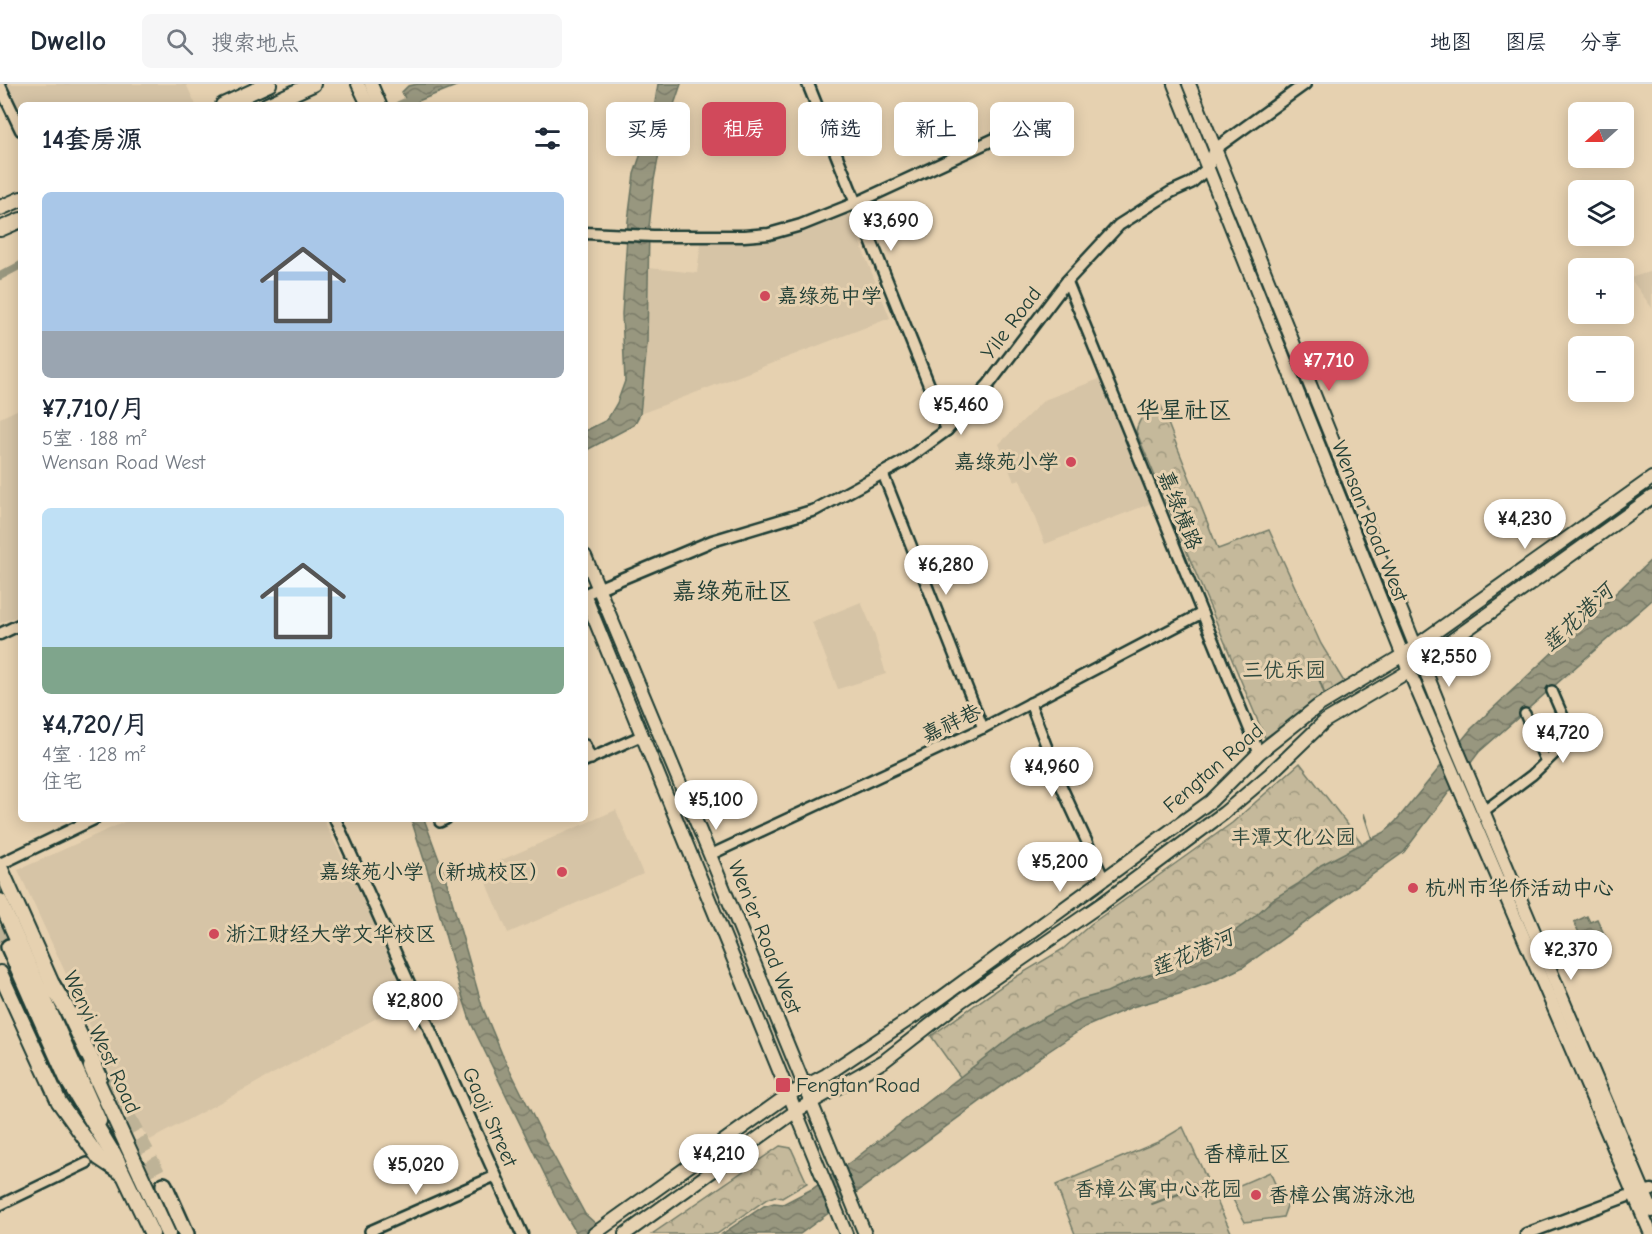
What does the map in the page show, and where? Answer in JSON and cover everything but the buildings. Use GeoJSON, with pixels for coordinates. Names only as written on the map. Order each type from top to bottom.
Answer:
{"type":"FeatureCollection","features":[{"type":"Feature","properties":{"kind":"highway"},"geometry":{"type":"LineString","coordinates":[[5,945],[68,1080],[121,1168]]}},
{"type":"Feature","properties":{"kind":"highway"},"geometry":{"type":"LineString","coordinates":[[5,945],[63,1082]]}},
{"type":"Feature","properties":{"kind":"highway"},"geometry":{"type":"LineString","coordinates":[[52,986],[69,1013],[99,1076]]}},
{"type":"Feature","properties":{"kind":"highway"},"geometry":{"type":"LineString","coordinates":[[164,1185],[186,1234]]}},
{"type":"Feature","properties":{"kind":"main road"},"geometry":{"type":"LineString","coordinates":[[230,102],[269,84]]}},
{"type":"Feature","properties":{"kind":"main road"},"geometry":{"type":"LineString","coordinates":[[274,102],[313,84]]}},
{"type":"Feature","properties":{"kind":"main road"},"geometry":{"type":"LineString","coordinates":[[358,84],[372,98]]}},
{"type":"Feature","properties":{"kind":"main road","name":"Wensan Road West"},"geometry":{"type":"LineString","coordinates":[[1174,84],[1409,671],[1450,747],[1652,1211]]}},
{"type":"Feature","properties":{"kind":"main road","name":"Wensan Road West"},"geometry":{"type":"LineString","coordinates":[[1189,84],[1422,661],[1450,747]]}},
{"type":"Feature","properties":{"kind":"main road"},"geometry":{"type":"LineString","coordinates":[[0,208],[18,200]]}},
{"type":"Feature","properties":{"kind":"main road"},"geometry":{"type":"LineString","coordinates":[[0,229],[18,221]]}},
{"type":"Feature","properties":{"kind":"main road","name":"Fengtan Road"},"geometry":{"type":"LineString","coordinates":[[594,1234],[788,1095],[826,1075],[880,1041],[1211,801],[1259,753],[1318,706],[1403,655],[1652,478]]}},
{"type":"Feature","properties":{"kind":"main road","name":"Fengtan Road"},"geometry":{"type":"LineString","coordinates":[[625,1234],[796,1111],[884,1061],[961,1001],[1122,889],[1224,813],[1270,774],[1325,721],[1409,671],[1652,497]]}},
{"type":"Feature","properties":{"kind":"main road","name":"Wen'er Road West"},"geometry":{"type":"LineString","coordinates":[[588,562],[865,1234]]}},
{"type":"Feature","properties":{"kind":"main road","name":"Wen'er Road West"},"geometry":{"type":"LineString","coordinates":[[588,602],[846,1234]]}},
{"type":"Feature","properties":{"kind":"main road","name":"Wensan Road West"},"geometry":{"type":"LineString","coordinates":[[1467,786],[1484,812],[1643,1191],[1651,1234]]}},
{"type":"Feature","properties":{"kind":"main road","name":"Wenyi West Road"},"geometry":{"type":"LineString","coordinates":[[0,866],[52,986],[168,1234]]}},
{"type":"Feature","properties":{"kind":"main road","name":"Wenyi West Road"},"geometry":{"type":"LineString","coordinates":[[0,900],[152,1234]]}},
{"type":"Feature","properties":{"kind":"main road"},"geometry":{"type":"LineString","coordinates":[[0,973],[59,1102],[99,1158],[121,1168]]}},
{"type":"Feature","properties":{"kind":"street"},"geometry":{"type":"LineString","coordinates":[[808,84],[947,430]]}},
{"type":"Feature","properties":{"kind":"street"},"geometry":{"type":"LineString","coordinates":[[1208,168],[1215,149],[1305,84]]}},
{"type":"Feature","properties":{"kind":"street"},"geometry":{"type":"LineString","coordinates":[[0,86],[18,124]]}},
{"type":"Feature","properties":{"kind":"street"},"geometry":{"type":"LineString","coordinates":[[588,234],[653,236],[769,234],[801,225],[856,203],[990,142]]}},
{"type":"Feature","properties":{"kind":"street","name":"Yile Road"},"geometry":{"type":"LineString","coordinates":[[588,594],[712,541],[814,510],[903,462],[947,430],[989,384],[1067,281],[1119,225],[1171,192],[1191,183],[1208,168]]}},
{"type":"Feature","properties":{"kind":"street","name":"嘉绿横路"},"geometry":{"type":"LineString","coordinates":[[1067,281],[1259,753]]}},
{"type":"Feature","properties":{"kind":"street"},"geometry":{"type":"LineString","coordinates":[[883,474],[983,728]]}},
{"type":"Feature","properties":{"kind":"street","name":"嘉祥巷"},"geometry":{"type":"LineString","coordinates":[[710,855],[983,728],[1202,613]]}},
{"type":"Feature","properties":{"kind":"street"},"geometry":{"type":"LineString","coordinates":[[0,634],[18,625]]}},
{"type":"Feature","properties":{"kind":"street"},"geometry":{"type":"LineString","coordinates":[[1484,812],[1546,762],[1572,737],[1552,691]]}},
{"type":"Feature","properties":{"kind":"street"},"geometry":{"type":"LineString","coordinates":[[1030,703],[1063,790],[1104,879]]}},
{"type":"Feature","properties":{"kind":"street"},"geometry":{"type":"LineString","coordinates":[[1525,714],[1546,762]]}},
{"type":"Feature","properties":{"kind":"street"},"geometry":{"type":"LineString","coordinates":[[588,760],[643,735]]}},
{"type":"Feature","properties":{"kind":"street"},"geometry":{"type":"LineString","coordinates":[[0,866],[88,822]]}},
{"type":"Feature","properties":{"kind":"street","name":"Gaoji Street"},"geometry":{"type":"LineString","coordinates":[[336,822],[522,1234]]}},
{"type":"Feature","properties":{"kind":"street"},"geometry":{"type":"LineString","coordinates":[[0,1205],[87,1163]]}},
{"type":"Feature","properties":{"kind":"street"},"geometry":{"type":"LineString","coordinates":[[372,1234],[370,1231],[495,1176]]}},
{"type":"Feature","properties":{"kind":"street"},"geometry":{"type":"LineString","coordinates":[[1526,1234],[1643,1191]]}},
{"type":"Feature","properties":{"kind":"shaded area"},"geometry":{"type":"Polygon","coordinates":[[[6,84],[186,84],[195,102],[18,102],[18,110],[6,84]]]}},
{"type":"Feature","properties":{"kind":"shaded area","name":"嘉绿苑中学"},"geometry":{"type":"Polygon","coordinates":[[[848,213],[890,318],[640,414],[647,344],[649,268],[697,273],[701,241],[771,241],[848,213]]]}},
{"type":"Feature","properties":{"kind":"shaded area"},"geometry":{"type":"Polygon","coordinates":[[[1652,271],[1652,308],[1634,283],[1634,277],[1652,271]]]}},
{"type":"Feature","properties":{"kind":"shaded area","name":"嘉绿苑小学"},"geometry":{"type":"Polygon","coordinates":[[[1102,378],[1152,503],[1045,544],[1020,480],[1014,482],[999,444],[1044,400],[1102,378]]]}},
{"type":"Feature","properties":{"kind":"shaded area"},"geometry":{"type":"Polygon","coordinates":[[[18,409],[18,616],[0,623],[0,418],[18,409]]]}},
{"type":"Feature","properties":{"kind":"shaded area"},"geometry":{"type":"Polygon","coordinates":[[[861,602],[873,630],[886,674],[838,689],[812,622],[861,602]]]}},
{"type":"Feature","properties":{"kind":"shaded area","name":"嘉绿苑小学（新城校区）"},"geometry":{"type":"Polygon","coordinates":[[[616,810],[643,874],[508,933],[481,869],[616,810]]]}},
{"type":"Feature","properties":{"kind":"shaded area","name":"浙江财经大学文华校区"},"geometry":{"type":"Polygon","coordinates":[[[124,822],[324,822],[412,999],[150,1140],[132,1117],[18,870],[124,822]]]}},
{"type":"Feature","properties":{"kind":"green space","name":"三优乐园"},"geometry":{"type":"Polygon","coordinates":[[[1161,406],[1218,549],[1269,530],[1321,644],[1346,685],[1265,738],[1136,431],[1144,415],[1161,406]]]}},
{"type":"Feature","properties":{"kind":"green space","name":"丰潭文化公园"},"geometry":{"type":"Polygon","coordinates":[[[1300,763],[1365,847],[1226,945],[963,1081],[931,1036],[1009,981],[1063,949],[1091,924],[1232,823],[1300,763]]]}},
{"type":"Feature","properties":{"kind":"green space","name":"香樟公寓中心花园"},"geometry":{"type":"Polygon","coordinates":[[[1183,1127],[1231,1232],[1227,1234],[1075,1234],[1056,1185],[1158,1142],[1183,1127]]]}},
{"type":"Feature","properties":{"kind":"green space"},"geometry":{"type":"Polygon","coordinates":[[[780,1146],[791,1148],[807,1183],[782,1198],[775,1196],[767,1199],[717,1234],[652,1234],[780,1146]]]}},
{"type":"Feature","properties":{"kind":"green space","name":"香樟公寓游泳池"},"geometry":{"type":"Polygon","coordinates":[[[1270,1172],[1283,1202],[1288,1203],[1283,1217],[1245,1222],[1228,1190],[1270,1172]]]}},
{"type":"Feature","properties":{"kind":"water"},"geometry":{"type":"Polygon","coordinates":[[[461,84],[416,102],[407,102],[402,92],[408,86],[461,84]]]}},
{"type":"Feature","properties":{"kind":"water"},"geometry":{"type":"Polygon","coordinates":[[[658,84],[681,84],[675,102],[655,102],[658,84]]]}},
{"type":"Feature","properties":{"kind":"water"},"geometry":{"type":"Polygon","coordinates":[[[640,156],[659,156],[649,228],[647,344],[640,414],[634,425],[588,449],[588,430],[607,420],[617,403],[625,381],[622,314],[628,221],[634,174],[640,156]]]}},
{"type":"Feature","properties":{"kind":"water"},"geometry":{"type":"Polygon","coordinates":[[[1652,559],[1652,600],[1479,752],[1404,852],[1243,967],[1214,981],[1179,994],[1132,1007],[1085,1027],[1046,1053],[800,1234],[722,1234],[764,1206],[774,1203],[783,1204],[812,1189],[856,1158],[1019,1031],[1075,1001],[1169,969],[1232,933],[1273,899],[1298,884],[1321,865],[1385,832],[1471,729],[1652,559]]]}},
{"type":"Feature","properties":{"kind":"water"},"geometry":{"type":"Polygon","coordinates":[[[412,822],[425,822],[445,876],[482,1006],[502,1054],[585,1214],[596,1224],[602,1234],[577,1234],[559,1204],[471,1023],[412,822]]]}},
{"type":"Feature","properties":{"kind":"water"},"geometry":{"type":"Polygon","coordinates":[[[1587,916],[1590,922],[1597,919],[1606,938],[1586,948],[1574,922],[1587,916]]]}},
{"type":"Feature","properties":{"kind":"waterway"},"geometry":{"type":"LineString","coordinates":[[406,102],[415,98]]}},
{"type":"Feature","properties":{"kind":"waterway"},"geometry":{"type":"LineString","coordinates":[[0,276],[18,267]]}},
{"type":"Feature","properties":{"kind":"waterway"},"geometry":{"type":"LineString","coordinates":[[1319,679],[1326,698]]}},
{"type":"Feature","properties":{"kind":"waterway"},"geometry":{"type":"LineString","coordinates":[[1364,814],[1372,839]]}},
{"type":"Feature","properties":{"kind":"waterway"},"geometry":{"type":"LineString","coordinates":[[1152,1204],[1189,1190]]}},
{"type":"Feature","properties":{"kind":"tunnel"},"geometry":{"type":"LineString","coordinates":[[0,926],[9,947]]}},
{"type":"Feature","properties":{"kind":"tunnel"},"geometry":{"type":"LineString","coordinates":[[55,1000],[93,1084]]}},
{"type":"Feature","properties":{"kind":"tunnel"},"geometry":{"type":"LineString","coordinates":[[97,1057],[164,1185]]}},
{"type":"Feature","properties":{"kind":"tunnel"},"geometry":{"type":"LineString","coordinates":[[63,1082],[89,1139]]}},
{"type":"Feature","properties":{"kind":"place","name":"嘉绿苑中学"},"geometry":{"type":"Point","coordinates":[765,296]}},
{"type":"Feature","properties":{"kind":"place","name":"嘉绿苑小学"},"geometry":{"type":"Point","coordinates":[1071,462]}},
{"type":"Feature","properties":{"kind":"place","name":"嘉绿苑小学（新城校区）"},"geometry":{"type":"Point","coordinates":[562,872]}},
{"type":"Feature","properties":{"kind":"place","name":"杭州市华侨活动中心"},"geometry":{"type":"Point","coordinates":[1413,888]}},
{"type":"Feature","properties":{"kind":"place","name":"浙江财经大学文华校区"},"geometry":{"type":"Point","coordinates":[214,934]}},
{"type":"Feature","properties":{"kind":"place","name":"Fengtan Road"},"geometry":{"type":"Point","coordinates":[783,1085]}},
{"type":"Feature","properties":{"kind":"place","name":"香樟公寓游泳池"},"geometry":{"type":"Point","coordinates":[1256,1195]}},
{"type":"Feature","properties":{"kind":"district","name":"华星社区"},"geometry":{"type":"Point","coordinates":[1184,410]}},
{"type":"Feature","properties":{"kind":"district","name":"嘉绿苑社区"},"geometry":{"type":"Point","coordinates":[732,591]}},
{"type":"Feature","properties":{"kind":"district","name":"香樟社区"},"geometry":{"type":"Point","coordinates":[1247,1154]}},
{"type":"Feature","properties":{"kind":"water label","name":"莲花港河"},"geometry":{"type":"Point","coordinates":[1578,618]}},
{"type":"Feature","properties":{"kind":"water label","name":"莲花港河"},"geometry":{"type":"Point","coordinates":[1192,953]}}]}
